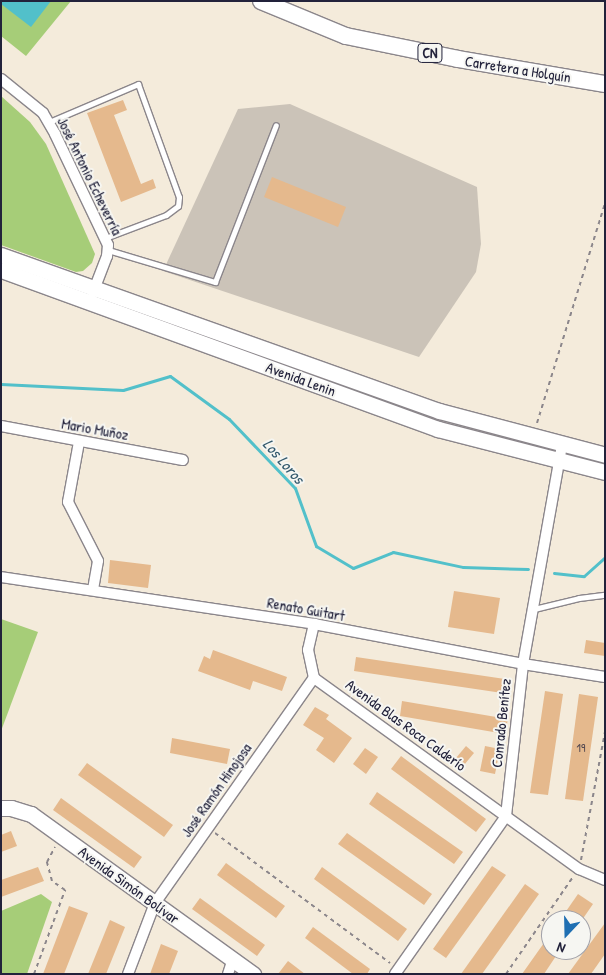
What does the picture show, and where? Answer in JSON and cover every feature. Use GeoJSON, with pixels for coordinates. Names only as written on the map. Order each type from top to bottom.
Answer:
{"type":"FeatureCollection","features":[{"type":"Feature","properties":{"kind":"main road","name":"Carretera a Holguín"},"geometry":{"type":"LineString","coordinates":[[261,1],[346,36],[458,59],[605,84]]}},
{"type":"Feature","properties":{"kind":"main road","name":"Avenida Lenin"},"geometry":{"type":"LineString","coordinates":[[1,255],[92,295],[438,429],[605,472]]}},
{"type":"Feature","properties":{"kind":"main road","name":"Avenida Lenin"},"geometry":{"type":"LineString","coordinates":[[1,270],[92,295],[439,411],[605,455]]}},
{"type":"Feature","properties":{"kind":"main road","name":"Avenida Simón Bolívar"},"geometry":{"type":"LineString","coordinates":[[1,808],[11,808],[31,814],[154,903],[230,967],[253,974]]}},
{"type":"Feature","properties":{"kind":"street","name":"José Antonio Echeverría"},"geometry":{"type":"LineString","coordinates":[[1,79],[43,113],[105,238],[108,250],[92,295]]}},
{"type":"Feature","properties":{"kind":"street","name":"Mario Muñoz"},"geometry":{"type":"LineString","coordinates":[[1,426],[183,460]]}},
{"type":"Feature","properties":{"kind":"street"},"geometry":{"type":"LineString","coordinates":[[79,442],[68,502],[98,561],[93,590]]}},
{"type":"Feature","properties":{"kind":"street","name":"Conrado Benítez"},"geometry":{"type":"LineString","coordinates":[[399,972],[506,816],[523,664],[562,444]]}},
{"type":"Feature","properties":{"kind":"street","name":"Renato Guitart"},"geometry":{"type":"LineString","coordinates":[[1,576],[314,624],[523,664],[605,677]]}},
{"type":"Feature","properties":{"kind":"street"},"geometry":{"type":"LineString","coordinates":[[314,624],[308,650],[314,678]]}},
{"type":"Feature","properties":{"kind":"street","name":"Avenida Blas Roca Calderío"},"geometry":{"type":"LineString","coordinates":[[314,678],[579,869],[605,880]]}},
{"type":"Feature","properties":{"kind":"street","name":"José Ramón Hinojosa"},"geometry":{"type":"LineString","coordinates":[[128,974],[154,903],[314,678]]}},
{"type":"Feature","properties":{"kind":"lane"},"geometry":{"type":"LineString","coordinates":[[48,122],[138,84],[179,197],[178,206],[166,215],[105,238]]}},
{"type":"Feature","properties":{"kind":"lane"},"geometry":{"type":"LineString","coordinates":[[108,250],[215,282],[276,125]]}},
{"type":"Feature","properties":{"kind":"lane"},"geometry":{"type":"LineString","coordinates":[[534,609],[605,594]]}},
{"type":"Feature","properties":{"kind":"path"},"geometry":{"type":"LineString","coordinates":[[533,436],[605,203]]}},
{"type":"Feature","properties":{"kind":"path"},"geometry":{"type":"LineString","coordinates":[[506,974],[579,869],[605,732]]}},
{"type":"Feature","properties":{"kind":"path"},"geometry":{"type":"LineString","coordinates":[[208,828],[399,972]]}},
{"type":"Feature","properties":{"kind":"path"},"geometry":{"type":"LineString","coordinates":[[34,974],[65,890],[52,881],[46,862],[61,836]]}},
{"type":"Feature","properties":{"kind":"shaded area"},"geometry":{"type":"Polygon","coordinates":[[[290,104],[477,187],[481,244],[476,272],[419,357],[163,271],[238,109],[290,104]]]}},
{"type":"Feature","properties":{"kind":"green space"},"geometry":{"type":"Polygon","coordinates":[[[1,1],[71,1],[26,56],[1,36],[1,1]]]}},
{"type":"Feature","properties":{"kind":"green space"},"geometry":{"type":"Polygon","coordinates":[[[1,96],[30,122],[46,144],[95,254],[92,263],[83,271],[76,272],[1,245],[1,96]]]}},
{"type":"Feature","properties":{"kind":"green space"},"geometry":{"type":"Polygon","coordinates":[[[1,619],[38,632],[1,731],[1,619]]]}},
{"type":"Feature","properties":{"kind":"green space"},"geometry":{"type":"Polygon","coordinates":[[[41,894],[52,902],[27,974],[1,974],[1,911],[41,894]]]}},
{"type":"Feature","properties":{"kind":"water"},"geometry":{"type":"Polygon","coordinates":[[[2,1],[51,1],[31,27],[1,4],[2,1]]]}},
{"type":"Feature","properties":{"kind":"building"},"geometry":{"type":"Polygon","coordinates":[[[123,100],[127,110],[114,115],[141,184],[153,179],[156,188],[121,202],[87,113],[123,100]]]}},
{"type":"Feature","properties":{"kind":"building"},"geometry":{"type":"Polygon","coordinates":[[[272,177],[346,207],[338,227],[264,197],[272,177]]]}},
{"type":"Feature","properties":{"kind":"building"},"geometry":{"type":"Polygon","coordinates":[[[110,560],[151,565],[148,588],[108,583],[110,560]]]}},
{"type":"Feature","properties":{"kind":"building"},"geometry":{"type":"Polygon","coordinates":[[[454,591],[500,598],[494,634],[448,627],[454,591]]]}},
{"type":"Feature","properties":{"kind":"building"},"geometry":{"type":"Polygon","coordinates":[[[586,640],[605,643],[605,656],[584,653],[586,640]]]}},
{"type":"Feature","properties":{"kind":"building"},"geometry":{"type":"Polygon","coordinates":[[[213,650],[287,677],[282,691],[253,681],[250,690],[198,671],[204,656],[210,659],[213,650]]]}},
{"type":"Feature","properties":{"kind":"building"},"geometry":{"type":"Polygon","coordinates":[[[356,657],[511,680],[509,694],[354,671],[356,657]]]}},
{"type":"Feature","properties":{"kind":"building"},"geometry":{"type":"Polygon","coordinates":[[[545,691],[563,694],[548,795],[530,793],[545,691]]]}},
{"type":"Feature","properties":{"kind":"building"},"geometry":{"type":"Polygon","coordinates":[[[579,694],[598,697],[583,801],[565,799],[579,694]]]}},
{"type":"Feature","properties":{"kind":"building"},"geometry":{"type":"Polygon","coordinates":[[[402,701],[508,719],[505,734],[400,716],[402,701]]]}},
{"type":"Feature","properties":{"kind":"building"},"geometry":{"type":"Polygon","coordinates":[[[315,707],[329,715],[326,719],[352,738],[334,763],[316,750],[324,738],[303,725],[315,707]]]}},
{"type":"Feature","properties":{"kind":"building"},"geometry":{"type":"Polygon","coordinates":[[[172,738],[230,749],[227,764],[170,753],[172,738]]]}},
{"type":"Feature","properties":{"kind":"building"},"geometry":{"type":"Polygon","coordinates":[[[466,746],[474,753],[464,765],[456,758],[466,746]]]}},
{"type":"Feature","properties":{"kind":"building"},"geometry":{"type":"Polygon","coordinates":[[[485,746],[500,749],[495,774],[480,771],[485,746]]]}},
{"type":"Feature","properties":{"kind":"building"},"geometry":{"type":"Polygon","coordinates":[[[365,748],[378,757],[366,774],[353,764],[365,748]]]}},
{"type":"Feature","properties":{"kind":"building"},"geometry":{"type":"Polygon","coordinates":[[[401,756],[486,819],[476,832],[391,769],[401,756]]]}},
{"type":"Feature","properties":{"kind":"building"},"geometry":{"type":"Polygon","coordinates":[[[87,763],[173,825],[164,837],[78,775],[87,763]]]}},
{"type":"Feature","properties":{"kind":"building"},"geometry":{"type":"Polygon","coordinates":[[[377,792],[463,852],[454,864],[369,804],[377,792]]]}},
{"type":"Feature","properties":{"kind":"building"},"geometry":{"type":"Polygon","coordinates":[[[61,798],[142,857],[134,868],[53,810],[61,798]]]}},
{"type":"Feature","properties":{"kind":"building"},"geometry":{"type":"Polygon","coordinates":[[[11,831],[17,846],[1,852],[1,835],[11,831]]]}},
{"type":"Feature","properties":{"kind":"building"},"geometry":{"type":"Polygon","coordinates":[[[347,833],[432,894],[424,905],[338,844],[347,833]]]}},
{"type":"Feature","properties":{"kind":"building"},"geometry":{"type":"Polygon","coordinates":[[[226,863],[285,906],[276,918],[217,875],[226,863]]]}},
{"type":"Feature","properties":{"kind":"building"},"geometry":{"type":"Polygon","coordinates":[[[492,866],[506,875],[446,958],[433,949],[492,866]]]}},
{"type":"Feature","properties":{"kind":"building"},"geometry":{"type":"Polygon","coordinates":[[[38,867],[44,881],[1,897],[1,880],[38,867]]]}},
{"type":"Feature","properties":{"kind":"building"},"geometry":{"type":"Polygon","coordinates":[[[322,867],[407,929],[398,941],[314,879],[322,867]]]}},
{"type":"Feature","properties":{"kind":"building"},"geometry":{"type":"Polygon","coordinates":[[[525,884],[539,894],[482,974],[461,974],[525,884]]]}},
{"type":"Feature","properties":{"kind":"building"},"geometry":{"type":"Polygon","coordinates":[[[578,894],[593,904],[589,910],[567,910],[578,894]]]}},
{"type":"Feature","properties":{"kind":"building"},"geometry":{"type":"Polygon","coordinates":[[[200,898],[265,945],[257,956],[192,909],[200,898]]]}},
{"type":"Feature","properties":{"kind":"building"},"geometry":{"type":"Polygon","coordinates":[[[69,906],[88,913],[64,974],[43,974],[69,906]]]}},
{"type":"Feature","properties":{"kind":"building"},"geometry":{"type":"Polygon","coordinates":[[[110,920],[125,927],[106,974],[88,974],[110,920]]]}},
{"type":"Feature","properties":{"kind":"building"},"geometry":{"type":"Polygon","coordinates":[[[605,923],[605,954],[591,974],[568,974],[578,960],[591,960],[591,942],[605,923]]]}},
{"type":"Feature","properties":{"kind":"building"},"geometry":{"type":"Polygon","coordinates":[[[313,927],[370,969],[367,974],[353,974],[305,938],[313,927]]]}},
{"type":"Feature","properties":{"kind":"building"},"geometry":{"type":"Polygon","coordinates":[[[161,944],[178,951],[169,974],[150,974],[161,944]]]}},
{"type":"Feature","properties":{"kind":"building"},"geometry":{"type":"Polygon","coordinates":[[[541,947],[541,960],[553,960],[544,974],[522,974],[541,947]]]}},
{"type":"Feature","properties":{"kind":"building"},"geometry":{"type":"Polygon","coordinates":[[[288,961],[305,974],[278,974],[288,961]]]}},
{"type":"Feature","properties":{"kind":"waterway","name":"Los Loros"},"geometry":{"type":"LineString","coordinates":[[1,384],[123,390],[170,376],[229,419],[295,488],[316,546],[353,568],[393,552],[463,567],[528,569]]}},
{"type":"Feature","properties":{"kind":"waterway"},"geometry":{"type":"LineString","coordinates":[[554,573],[584,576],[605,557]]}}]}
